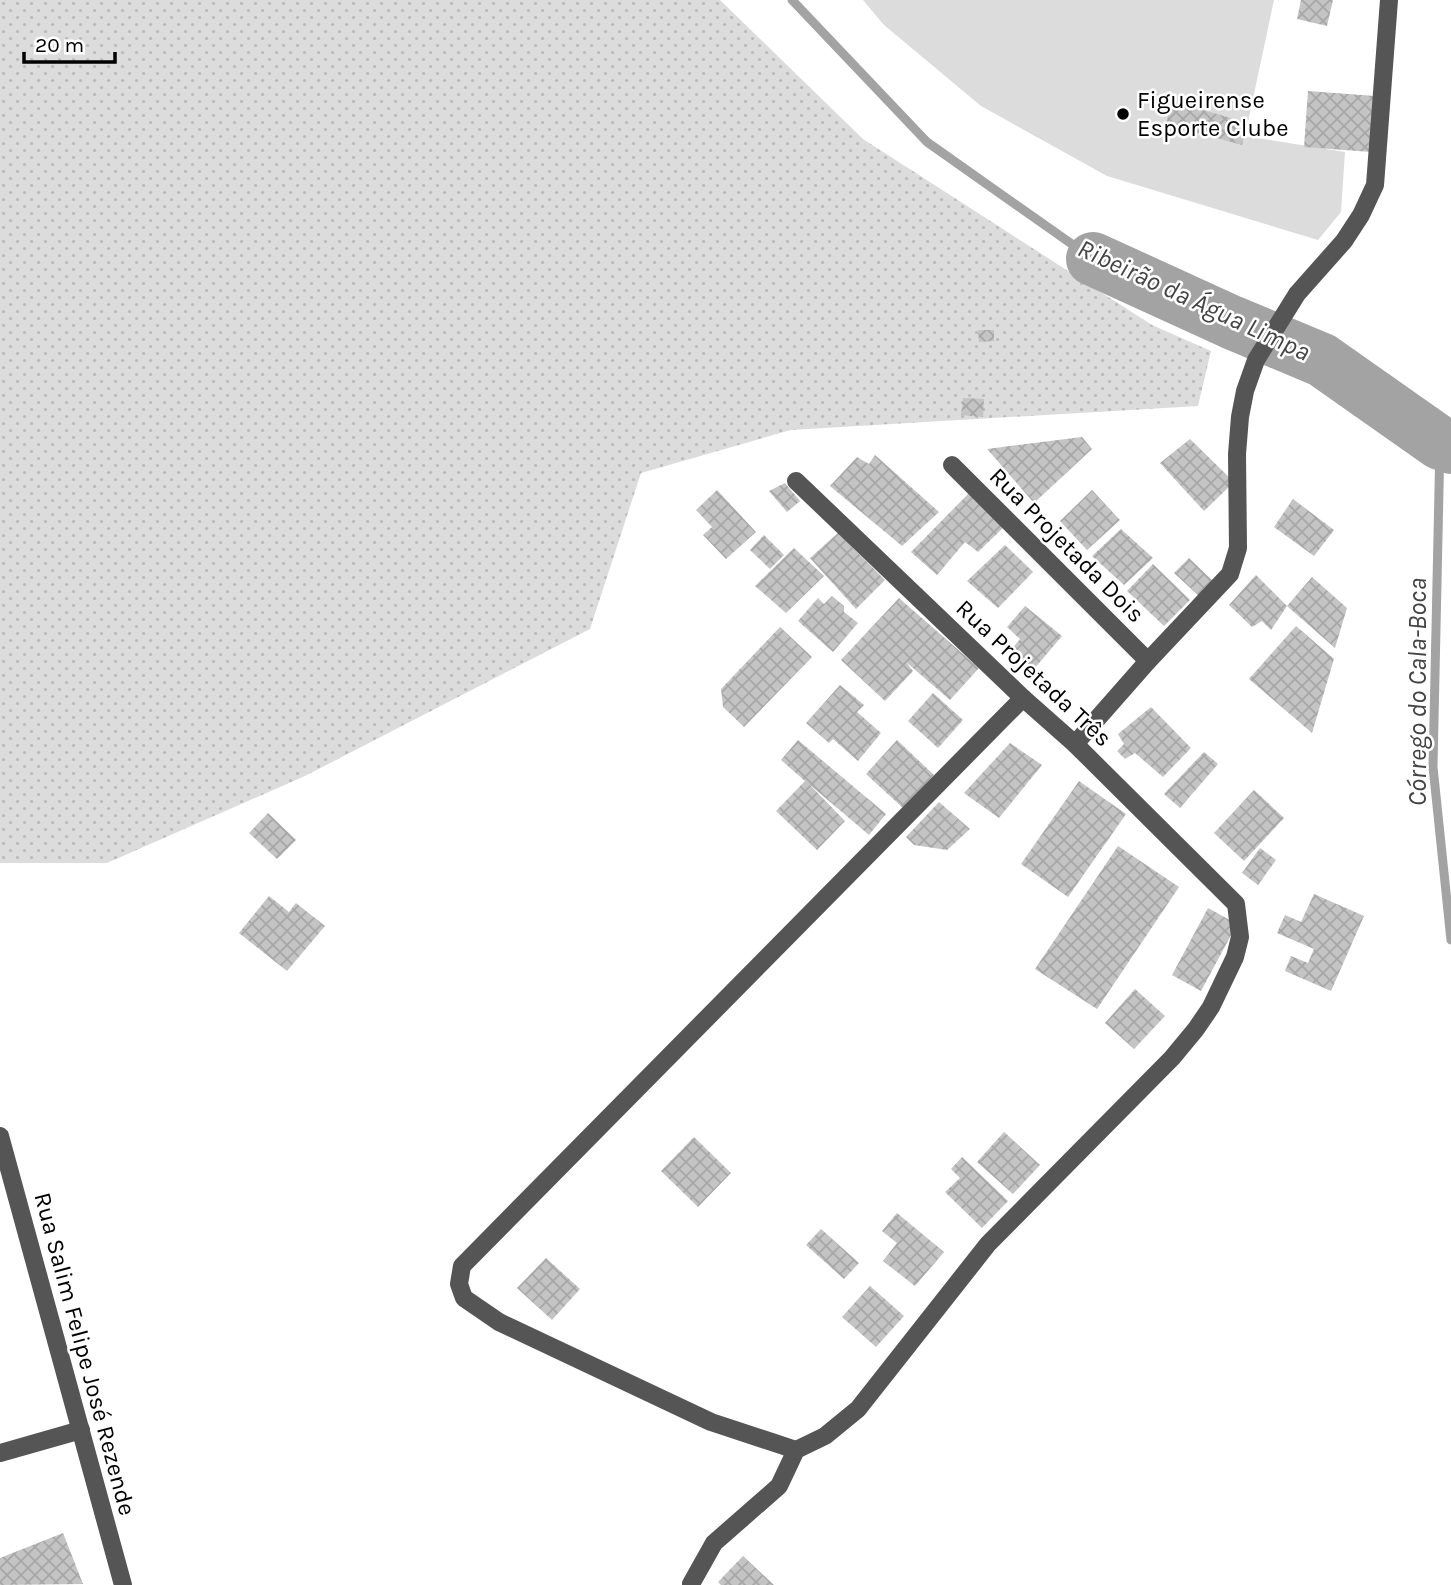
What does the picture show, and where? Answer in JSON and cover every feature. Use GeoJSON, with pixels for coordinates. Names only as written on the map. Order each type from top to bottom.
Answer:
{"type":"FeatureCollection","features":[{"type":"Feature","properties":{"kind":"street"},"geometry":{"type":"LineString","coordinates":[[1075,744],[1230,574],[1238,548],[1237,454],[1240,417],[1245,391],[1256,360],[1297,294],[1344,241],[1361,215],[1375,185],[1389,0]]}},
{"type":"Feature","properties":{"kind":"street","name":"Rua Projetada Dois"},"geometry":{"type":"LineString","coordinates":[[953,465],[1148,661]]}},
{"type":"Feature","properties":{"kind":"street","name":"Rua Projetada Três"},"geometry":{"type":"LineString","coordinates":[[796,481],[1023,698],[1075,744],[1236,904],[1240,937],[1235,957],[1211,1007],[1172,1058],[988,1244],[858,1409],[825,1436],[796,1450]]}},
{"type":"Feature","properties":{"kind":"street"},"geometry":{"type":"LineString","coordinates":[[691,1584],[714,1543],[779,1486],[796,1450],[711,1422],[499,1322],[464,1298],[459,1284],[462,1266],[1023,698]]}},
{"type":"Feature","properties":{"kind":"street","name":"Rua Salim Felipe José Rezende"},"geometry":{"type":"LineString","coordinates":[[0,1136],[123,1585]]}},
{"type":"Feature","properties":{"kind":"street"},"geometry":{"type":"LineString","coordinates":[[0,1453],[81,1430]]}},
{"type":"Feature","properties":{"kind":"shaded area"},"geometry":{"type":"Polygon","coordinates":[[[0,0],[720,0],[863,139],[1152,325],[1211,351],[1198,406],[791,430],[641,473],[590,629],[305,776],[107,863],[0,863],[0,0]]]}},
{"type":"Feature","properties":{"kind":"shaded area","name":"Figueirense Esporte Clube"},"geometry":{"type":"Polygon","coordinates":[[[863,0],[1274,0],[1245,136],[1345,152],[1341,212],[1318,240],[1107,176],[981,106],[884,25],[863,0]]]}},
{"type":"Feature","properties":{"kind":"building"},"geometry":{"type":"Polygon","coordinates":[[[1301,0],[1333,0],[1327,26],[1297,19],[1301,0]]]}},
{"type":"Feature","properties":{"kind":"building"},"geometry":{"type":"Polygon","coordinates":[[[1308,91],[1375,96],[1371,152],[1304,147],[1308,91]]]}},
{"type":"Feature","properties":{"kind":"building"},"geometry":{"type":"Polygon","coordinates":[[[1172,101],[1248,123],[1242,145],[1166,124],[1172,101]]]}},
{"type":"Feature","properties":{"kind":"building"},"geometry":{"type":"Polygon","coordinates":[[[978,330],[994,330],[994,341],[979,342],[978,330]]]}},
{"type":"Feature","properties":{"kind":"building"},"geometry":{"type":"Polygon","coordinates":[[[963,398],[984,399],[983,417],[961,415],[963,398]]]}},
{"type":"Feature","properties":{"kind":"building"},"geometry":{"type":"Polygon","coordinates":[[[1082,437],[1092,449],[1034,503],[987,449],[1082,437]]]}},
{"type":"Feature","properties":{"kind":"building"},"geometry":{"type":"Polygon","coordinates":[[[1190,439],[1234,482],[1204,511],[1160,463],[1190,439]]]}},
{"type":"Feature","properties":{"kind":"building"},"geometry":{"type":"Polygon","coordinates":[[[875,455],[939,512],[902,546],[830,486],[857,457],[869,464],[875,455]]]}},
{"type":"Feature","properties":{"kind":"building"},"geometry":{"type":"Polygon","coordinates":[[[785,483],[800,501],[787,512],[769,491],[785,483]]]}},
{"type":"Feature","properties":{"kind":"building"},"geometry":{"type":"Polygon","coordinates":[[[717,490],[756,532],[726,559],[703,535],[712,527],[696,510],[717,490]]]}},
{"type":"Feature","properties":{"kind":"building"},"geometry":{"type":"Polygon","coordinates":[[[1092,490],[1120,520],[1087,550],[1060,521],[1092,490]]]}},
{"type":"Feature","properties":{"kind":"building"},"geometry":{"type":"Polygon","coordinates":[[[970,492],[1005,526],[978,552],[965,542],[937,575],[911,552],[970,492]]]}},
{"type":"Feature","properties":{"kind":"building"},"geometry":{"type":"Polygon","coordinates":[[[1293,499],[1334,530],[1314,556],[1274,527],[1293,499]]]}},
{"type":"Feature","properties":{"kind":"building"},"geometry":{"type":"Polygon","coordinates":[[[1121,529],[1153,558],[1124,585],[1092,556],[1121,529]]]}},
{"type":"Feature","properties":{"kind":"building"},"geometry":{"type":"Polygon","coordinates":[[[838,533],[885,580],[856,609],[810,558],[838,533]]]}},
{"type":"Feature","properties":{"kind":"building"},"geometry":{"type":"Polygon","coordinates":[[[764,535],[784,555],[770,569],[750,550],[764,535]]]}},
{"type":"Feature","properties":{"kind":"building"},"geometry":{"type":"Polygon","coordinates":[[[1005,545],[1033,572],[998,608],[967,581],[1005,545]]]}},
{"type":"Feature","properties":{"kind":"building"},"geometry":{"type":"Polygon","coordinates":[[[794,548],[824,576],[786,613],[755,586],[794,548]]]}},
{"type":"Feature","properties":{"kind":"building"},"geometry":{"type":"Polygon","coordinates":[[[1189,558],[1214,582],[1200,597],[1174,573],[1189,558]]]}},
{"type":"Feature","properties":{"kind":"building"},"geometry":{"type":"Polygon","coordinates":[[[1153,564],[1190,600],[1164,626],[1127,591],[1153,564]]]}},
{"type":"Feature","properties":{"kind":"building"},"geometry":{"type":"Polygon","coordinates":[[[1256,575],[1287,606],[1271,630],[1262,621],[1252,627],[1229,605],[1256,575]]]}},
{"type":"Feature","properties":{"kind":"building"},"geometry":{"type":"Polygon","coordinates":[[[1312,577],[1347,608],[1335,648],[1287,606],[1312,577]]]}},
{"type":"Feature","properties":{"kind":"building"},"geometry":{"type":"Polygon","coordinates":[[[832,596],[844,606],[844,612],[858,623],[833,652],[798,621],[818,598],[824,604],[832,596]]]}},
{"type":"Feature","properties":{"kind":"building"},"geometry":{"type":"Polygon","coordinates":[[[899,598],[979,668],[950,700],[906,662],[913,671],[885,701],[841,660],[899,598]]]}},
{"type":"Feature","properties":{"kind":"building"},"geometry":{"type":"Polygon","coordinates":[[[1025,606],[1062,636],[1034,669],[1011,650],[1020,639],[1007,627],[1025,606]]]}},
{"type":"Feature","properties":{"kind":"building"},"geometry":{"type":"Polygon","coordinates":[[[1296,626],[1334,659],[1312,733],[1249,679],[1296,626]]]}},
{"type":"Feature","properties":{"kind":"building"},"geometry":{"type":"Polygon","coordinates":[[[780,627],[812,657],[744,727],[723,707],[721,689],[780,627]]]}},
{"type":"Feature","properties":{"kind":"building"},"geometry":{"type":"Polygon","coordinates":[[[840,685],[864,705],[857,712],[881,733],[858,761],[833,739],[829,743],[806,723],[840,685]]]}},
{"type":"Feature","properties":{"kind":"building"},"geometry":{"type":"Polygon","coordinates":[[[933,693],[963,720],[938,748],[908,721],[933,693]]]}},
{"type":"Feature","properties":{"kind":"building"},"geometry":{"type":"Polygon","coordinates":[[[1151,707],[1191,748],[1163,777],[1135,753],[1125,759],[1117,751],[1124,744],[1118,734],[1151,707]]]}},
{"type":"Feature","properties":{"kind":"building"},"geometry":{"type":"Polygon","coordinates":[[[798,740],[886,814],[869,835],[809,784],[845,821],[817,850],[776,811],[805,781],[781,760],[798,740]]]}},
{"type":"Feature","properties":{"kind":"building"},"geometry":{"type":"Polygon","coordinates":[[[897,740],[934,775],[903,808],[866,774],[897,740]]]}},
{"type":"Feature","properties":{"kind":"building"},"geometry":{"type":"Polygon","coordinates":[[[1010,743],[1042,765],[999,818],[964,793],[1010,743]]]}},
{"type":"Feature","properties":{"kind":"building"},"geometry":{"type":"Polygon","coordinates":[[[1204,752],[1218,764],[1180,808],[1164,794],[1204,752]]]}},
{"type":"Feature","properties":{"kind":"building"},"geometry":{"type":"Polygon","coordinates":[[[1079,781],[1126,814],[1068,897],[1021,864],[1079,781]]]}},
{"type":"Feature","properties":{"kind":"building"},"geometry":{"type":"Polygon","coordinates":[[[1254,790],[1284,818],[1244,861],[1214,833],[1254,790]]]}},
{"type":"Feature","properties":{"kind":"building"},"geometry":{"type":"Polygon","coordinates":[[[939,802],[970,829],[947,850],[914,845],[906,837],[939,802]]]}},
{"type":"Feature","properties":{"kind":"building"},"geometry":{"type":"Polygon","coordinates":[[[268,813],[296,840],[277,859],[249,833],[268,813]]]}},
{"type":"Feature","properties":{"kind":"building"},"geometry":{"type":"Polygon","coordinates":[[[1118,846],[1179,887],[1097,1009],[1035,969],[1118,846]]]}},
{"type":"Feature","properties":{"kind":"building"},"geometry":{"type":"Polygon","coordinates":[[[1260,848],[1276,860],[1258,885],[1242,873],[1260,848]]]}},
{"type":"Feature","properties":{"kind":"building"},"geometry":{"type":"Polygon","coordinates":[[[1314,894],[1364,916],[1331,991],[1285,971],[1291,956],[1308,963],[1314,949],[1277,933],[1285,915],[1301,922],[1314,894]]]}},
{"type":"Feature","properties":{"kind":"building"},"geometry":{"type":"Polygon","coordinates":[[[269,896],[289,912],[296,903],[325,926],[287,971],[239,933],[269,896]]]}},
{"type":"Feature","properties":{"kind":"building"},"geometry":{"type":"Polygon","coordinates":[[[1208,908],[1237,924],[1201,991],[1172,975],[1208,908]]]}},
{"type":"Feature","properties":{"kind":"building"},"geometry":{"type":"Polygon","coordinates":[[[1135,989],[1165,1016],[1134,1049],[1105,1023],[1135,989]]]}},
{"type":"Feature","properties":{"kind":"building"},"geometry":{"type":"Polygon","coordinates":[[[1004,1132],[1040,1165],[1013,1194],[977,1162],[1004,1132]]]}},
{"type":"Feature","properties":{"kind":"building"},"geometry":{"type":"Polygon","coordinates":[[[694,1137],[731,1173],[698,1207],[661,1171],[694,1137]]]}},
{"type":"Feature","properties":{"kind":"building"},"geometry":{"type":"Polygon","coordinates":[[[962,1157],[1008,1201],[982,1228],[945,1192],[960,1178],[951,1169],[962,1157]]]}},
{"type":"Feature","properties":{"kind":"building"},"geometry":{"type":"Polygon","coordinates":[[[897,1213],[944,1252],[915,1286],[883,1261],[897,1243],[882,1231],[897,1213]]]}},
{"type":"Feature","properties":{"kind":"building"},"geometry":{"type":"Polygon","coordinates":[[[821,1229],[859,1263],[844,1279],[806,1245],[821,1229]]]}},
{"type":"Feature","properties":{"kind":"building"},"geometry":{"type":"Polygon","coordinates":[[[546,1258],[580,1289],[552,1320],[517,1288],[546,1258]]]}},
{"type":"Feature","properties":{"kind":"building"},"geometry":{"type":"Polygon","coordinates":[[[870,1286],[904,1316],[876,1347],[842,1317],[870,1286]]]}},
{"type":"Feature","properties":{"kind":"building"},"geometry":{"type":"Polygon","coordinates":[[[63,1533],[83,1584],[0,1585],[0,1558],[63,1533]]]}},
{"type":"Feature","properties":{"kind":"building"},"geometry":{"type":"Polygon","coordinates":[[[743,1556],[774,1585],[721,1585],[718,1582],[743,1556]]]}},
{"type":"Feature","properties":{"kind":"waterway","name":"Ribeirão da Água Limpa"},"geometry":{"type":"LineString","coordinates":[[792,0],[927,142],[1093,259]]}},
{"type":"Feature","properties":{"kind":"waterway","name":"Ribeirão da Água Limpa"},"geometry":{"type":"LineString","coordinates":[[1093,259],[1322,360],[1440,443],[1451,447]]}},
{"type":"Feature","properties":{"kind":"waterway","name":"Córrego do Cala-Boca"},"geometry":{"type":"LineString","coordinates":[[1440,443],[1433,767],[1451,940]]}},
{"type":"Feature","properties":{"kind":"place","name":"Figueirense Esporte Clube"},"geometry":{"type":"Point","coordinates":[1123,114]}}]}
